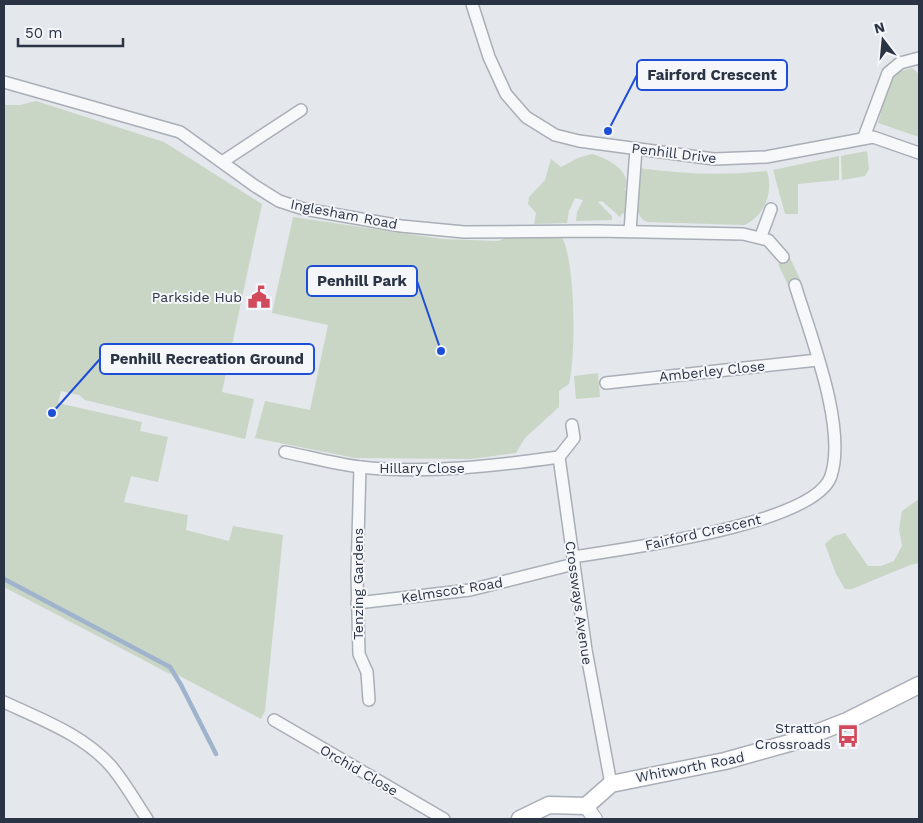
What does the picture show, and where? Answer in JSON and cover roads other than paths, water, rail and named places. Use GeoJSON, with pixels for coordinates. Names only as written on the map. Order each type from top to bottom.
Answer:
{"type":"FeatureCollection","features":[{"type":"Feature","properties":{"kind":"main road","name":"Whitworth Road"},"geometry":{"type":"LineString","coordinates":[[520,819],[549,805],[590,813],[611,784],[725,761],[793,742],[847,721],[919,685]]}},
{"type":"Feature","properties":{"kind":"street","name":"Penhill Drive"},"geometry":{"type":"LineString","coordinates":[[472,4],[487,52],[499,80],[516,107],[526,117],[546,131],[563,138],[732,160],[766,157],[864,138],[892,142],[919,153]]}},
{"type":"Feature","properties":{"kind":"street"},"geometry":{"type":"LineString","coordinates":[[864,138],[888,73],[900,63],[919,58]]}},
{"type":"Feature","properties":{"kind":"street","name":"Inglesham Road"},"geometry":{"type":"LineString","coordinates":[[4,82],[167,127],[191,138],[279,201],[294,207],[353,218],[464,232],[630,231]]}},
{"type":"Feature","properties":{"kind":"street"},"geometry":{"type":"LineString","coordinates":[[222,162],[301,110]]}},
{"type":"Feature","properties":{"kind":"street"},"geometry":{"type":"LineString","coordinates":[[636,149],[630,231],[761,236],[774,245],[784,257]]}},
{"type":"Feature","properties":{"kind":"street"},"geometry":{"type":"LineString","coordinates":[[761,236],[771,209]]}},
{"type":"Feature","properties":{"kind":"street","name":"Fairford Crescent"},"geometry":{"type":"LineString","coordinates":[[573,561],[731,528],[793,508],[820,494],[830,479],[835,450],[832,420],[818,360],[795,285]]}},
{"type":"Feature","properties":{"kind":"street","name":"Amberley Close"},"geometry":{"type":"LineString","coordinates":[[606,382],[818,360]]}},
{"type":"Feature","properties":{"kind":"street"},"geometry":{"type":"LineString","coordinates":[[559,457],[574,438],[572,425]]}},
{"type":"Feature","properties":{"kind":"street","name":"Hillary Close"},"geometry":{"type":"LineString","coordinates":[[285,452],[360,467],[465,468],[559,457]]}},
{"type":"Feature","properties":{"kind":"street","name":"Crossways Avenue"},"geometry":{"type":"LineString","coordinates":[[559,457],[586,650],[611,784]]}},
{"type":"Feature","properties":{"kind":"street","name":"Tenzing Gardens"},"geometry":{"type":"LineString","coordinates":[[360,467],[357,603],[358,654],[367,672],[369,700]]}},
{"type":"Feature","properties":{"kind":"street","name":"Kelmscot Road"},"geometry":{"type":"LineString","coordinates":[[357,603],[470,590],[573,561]]}},
{"type":"Feature","properties":{"kind":"street"},"geometry":{"type":"LineString","coordinates":[[4,702],[62,730],[98,753],[122,781],[147,819]]}},
{"type":"Feature","properties":{"kind":"street","name":"Orchid Close"},"geometry":{"type":"LineString","coordinates":[[274,720],[444,819]]}},
{"type":"Feature","properties":{"kind":"waterway"},"geometry":{"type":"LineString","coordinates":[[4,579],[170,667],[216,754]]}},
{"type":"Feature","properties":{"kind":"place","name":"Fairford Crescent"},"geometry":{"type":"Point","coordinates":[608,131]}},
{"type":"Feature","properties":{"kind":"place","name":"Parkside Hub"},"geometry":{"type":"Point","coordinates":[259,297]}},
{"type":"Feature","properties":{"kind":"place","name":"Penhill Park"},"geometry":{"type":"Point","coordinates":[441,351]}},
{"type":"Feature","properties":{"kind":"place","name":"Penhill Recreation Ground"},"geometry":{"type":"Point","coordinates":[52,413]}},
{"type":"Feature","properties":{"kind":"place","name":"Stratton Crossroads"},"geometry":{"type":"Point","coordinates":[848,736]}}]}
